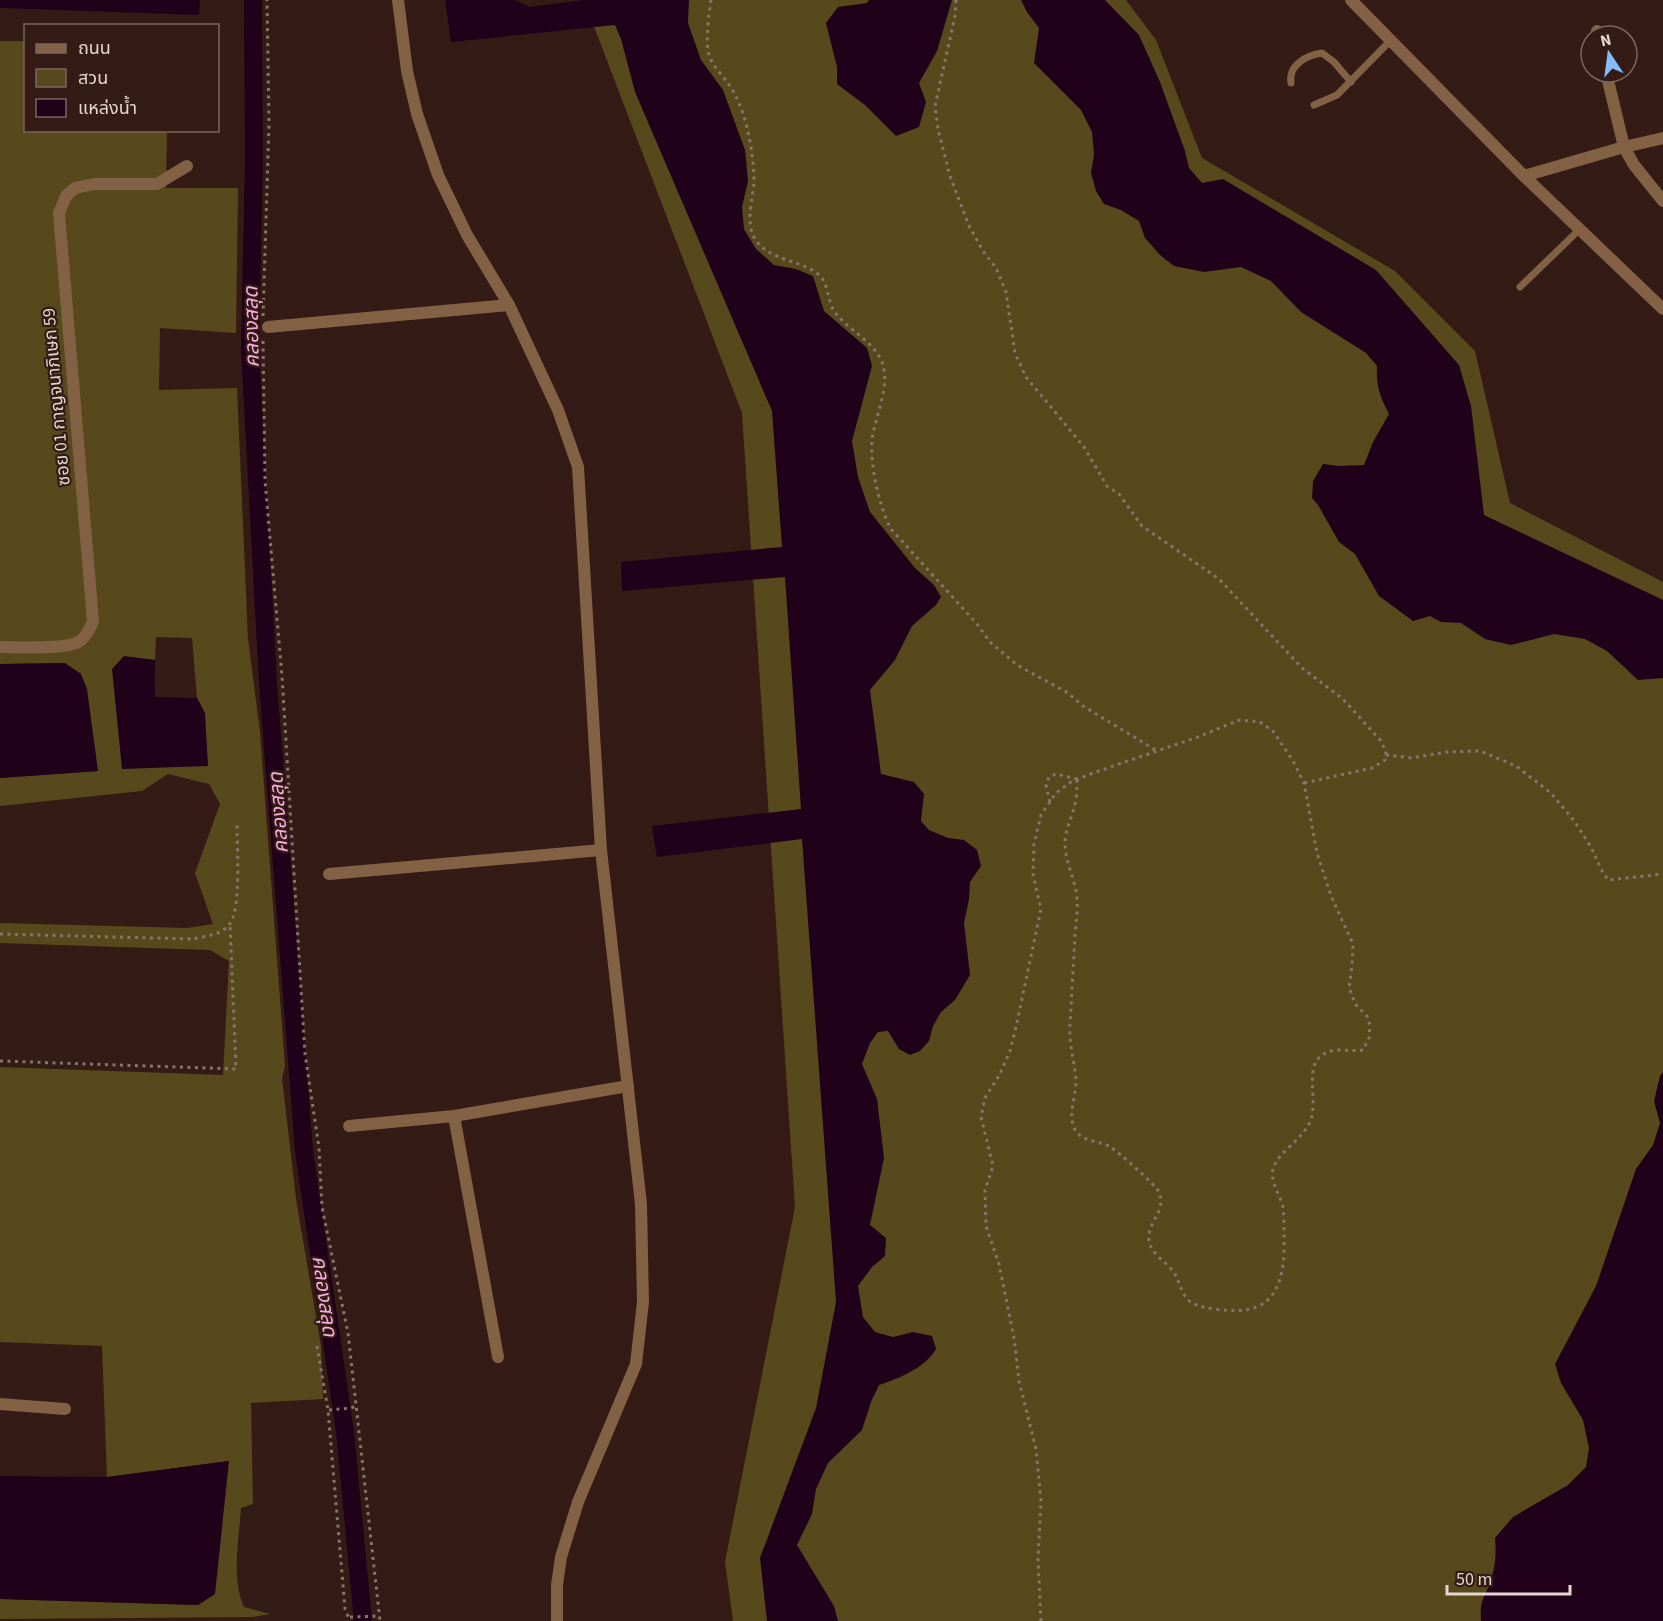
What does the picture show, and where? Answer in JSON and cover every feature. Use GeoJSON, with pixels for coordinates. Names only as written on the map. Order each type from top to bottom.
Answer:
{"type":"FeatureCollection","features":[{"type":"Feature","properties":{"kind":"street"},"geometry":{"type":"LineString","coordinates":[[398,0],[407,71],[417,114],[438,175],[467,235],[509,305],[558,410],[578,467],[601,850],[641,1204],[643,1302],[636,1364],[578,1502],[561,1557],[557,1585],[557,1621]]}},
{"type":"Feature","properties":{"kind":"street"},"geometry":{"type":"LineString","coordinates":[[1351,0],[1524,176],[1663,309]]}},
{"type":"Feature","properties":{"kind":"street"},"geometry":{"type":"LineString","coordinates":[[1609,84],[1624,147],[1634,165],[1663,201]]}},
{"type":"Feature","properties":{"kind":"street"},"geometry":{"type":"LineString","coordinates":[[1524,176],[1663,138]]}},
{"type":"Feature","properties":{"kind":"street","name":"ซอย 01 กาญจนาภิเษก 59"},"geometry":{"type":"LineString","coordinates":[[0,647],[68,645],[79,642],[93,621],[59,213],[66,196],[75,188],[94,184],[157,184],[187,166]]}},
{"type":"Feature","properties":{"kind":"street"},"geometry":{"type":"LineString","coordinates":[[265,327],[509,305]]}},
{"type":"Feature","properties":{"kind":"street"},"geometry":{"type":"LineString","coordinates":[[329,874],[601,850]]}},
{"type":"Feature","properties":{"kind":"street"},"geometry":{"type":"LineString","coordinates":[[349,1126],[454,1116],[628,1086]]}},
{"type":"Feature","properties":{"kind":"street"},"geometry":{"type":"LineString","coordinates":[[454,1116],[498,1358]]}},
{"type":"Feature","properties":{"kind":"street"},"geometry":{"type":"LineString","coordinates":[[0,1404],[64,1409]]}},
{"type":"Feature","properties":{"kind":"lane"},"geometry":{"type":"LineString","coordinates":[[1314,105],[1337,95],[1390,41]]}},
{"type":"Feature","properties":{"kind":"lane"},"geometry":{"type":"LineString","coordinates":[[1291,83],[1292,72],[1299,62],[1322,53],[1334,62],[1351,82]]}},
{"type":"Feature","properties":{"kind":"lane"},"geometry":{"type":"LineString","coordinates":[[1520,287],[1580,229]]}},
{"type":"Feature","properties":{"kind":"path"},"geometry":{"type":"LineString","coordinates":[[267,0],[269,123],[265,481],[282,676],[305,1054],[319,1148],[322,1207],[348,1334],[377,1616],[380,1621]]}},
{"type":"Feature","properties":{"kind":"path"},"geometry":{"type":"LineString","coordinates":[[711,0],[708,25],[710,55],[734,93],[745,119],[752,153],[754,180],[750,220],[754,238],[768,252],[808,267],[821,276],[832,309],[879,355],[884,370],[881,404],[872,440],[874,467],[883,513],[891,529],[977,624],[990,642],[1017,665],[1068,693],[1083,706],[1157,751]]}},
{"type":"Feature","properties":{"kind":"path"},"geometry":{"type":"LineString","coordinates":[[956,0],[955,16],[935,106],[938,129],[950,176],[969,226],[983,252],[996,268],[1006,292],[1015,353],[1026,377],[1084,447],[1107,486],[1119,494],[1142,526],[1219,579],[1302,668],[1344,699],[1380,740],[1386,751],[1385,760],[1372,768],[1304,783]]}},
{"type":"Feature","properties":{"kind":"path"},"geometry":{"type":"LineString","coordinates":[[1041,1621],[1038,1559],[1041,1502],[1036,1449],[1019,1382],[1014,1338],[999,1264],[986,1227],[984,1190],[993,1166],[981,1117],[985,1098],[1000,1074],[1010,1051],[1041,909],[1033,875],[1034,844],[1041,815],[1056,793],[1077,779],[1239,720],[1260,722],[1273,731],[1293,761],[1304,783],[1317,853],[1331,896],[1353,944],[1349,988],[1356,1005],[1367,1016],[1369,1038],[1363,1050],[1338,1050],[1318,1059],[1312,1070],[1311,1118],[1300,1139],[1286,1151],[1273,1170],[1274,1184],[1283,1206],[1285,1263],[1279,1283],[1272,1295],[1260,1306],[1244,1310],[1206,1307],[1190,1302],[1174,1272],[1163,1263],[1152,1248],[1149,1235],[1160,1211],[1161,1200],[1158,1189],[1130,1165],[1119,1152],[1107,1145],[1091,1142],[1078,1134],[1073,1124],[1072,1110],[1076,1082],[1070,1037],[1077,898],[1065,846],[1066,832],[1076,799],[1077,779]]}},
{"type":"Feature","properties":{"kind":"path"},"geometry":{"type":"LineString","coordinates":[[1386,755],[1412,758],[1446,752],[1480,751],[1516,765],[1551,793],[1575,822],[1592,847],[1608,880],[1663,874]]}},
{"type":"Feature","properties":{"kind":"path"},"geometry":{"type":"LineString","coordinates":[[1050,802],[1046,785],[1049,777],[1056,774],[1077,779]]}},
{"type":"Feature","properties":{"kind":"path"},"geometry":{"type":"LineString","coordinates":[[0,1061],[236,1069],[230,924],[236,906],[237,823]]}},
{"type":"Feature","properties":{"kind":"path"},"geometry":{"type":"LineString","coordinates":[[0,934],[193,939],[217,934],[230,924]]}},
{"type":"Feature","properties":{"kind":"path"},"geometry":{"type":"LineString","coordinates":[[317,1346],[329,1410],[345,1609],[351,1619],[377,1616]]}},
{"type":"Feature","properties":{"kind":"path"},"geometry":{"type":"LineString","coordinates":[[329,1410],[356,1406]]}},
{"type":"Feature","properties":{"kind":"green space"},"geometry":{"type":"Polygon","coordinates":[[[586,0],[1126,0],[1156,40],[1202,158],[1395,271],[1475,351],[1510,503],[1663,582],[1663,1621],[733,1621],[725,1562],[795,1207],[742,413],[585,3],[586,0]]]}},
{"type":"Feature","properties":{"kind":"green space"},"geometry":{"type":"Polygon","coordinates":[[[0,41],[24,41],[24,132],[167,132],[166,188],[238,188],[236,333],[160,328],[159,390],[237,388],[248,639],[260,732],[285,1066],[282,1078],[296,1199],[321,1346],[323,1399],[251,1403],[253,1504],[241,1508],[237,1558],[238,1584],[244,1607],[270,1614],[253,1617],[0,1619],[0,1599],[198,1605],[229,1461],[107,1477],[102,1346],[0,1342],[0,1067],[223,1075],[229,961],[210,950],[0,943],[0,923],[187,928],[213,924],[195,873],[220,804],[209,784],[168,774],[142,791],[0,806],[0,778],[98,771],[65,663],[0,664],[0,41]],[[156,637],[155,660],[124,657],[122,769],[140,767],[205,713],[197,698],[192,638],[156,637]]]}},
{"type":"Feature","properties":{"kind":"water"},"geometry":{"type":"Polygon","coordinates":[[[0,0],[200,0],[199,15],[0,8],[0,0]]]}},
{"type":"Feature","properties":{"kind":"water"},"geometry":{"type":"Polygon","coordinates":[[[445,0],[515,0],[529,7],[583,0],[689,0],[688,23],[701,60],[723,90],[745,150],[748,181],[742,207],[744,229],[756,249],[774,265],[796,269],[813,276],[824,311],[867,348],[872,366],[852,441],[858,477],[870,512],[915,568],[934,585],[941,597],[936,605],[912,626],[895,660],[870,690],[881,774],[914,782],[924,794],[921,821],[929,830],[948,838],[964,840],[977,850],[981,866],[970,882],[964,923],[970,975],[955,1000],[941,1012],[933,1026],[929,1041],[920,1051],[910,1055],[899,1049],[888,1031],[878,1032],[870,1043],[862,1064],[877,1099],[884,1158],[870,1225],[886,1238],[885,1256],[872,1267],[858,1286],[863,1317],[875,1332],[893,1337],[913,1332],[932,1336],[936,1349],[919,1367],[879,1385],[862,1430],[828,1463],[816,1489],[812,1514],[797,1545],[834,1606],[838,1621],[767,1621],[760,1558],[816,1408],[836,1302],[802,839],[657,857],[652,826],[801,809],[785,577],[622,591],[621,562],[782,547],[772,411],[635,92],[615,25],[451,42],[445,0]]]}},
{"type":"Feature","properties":{"kind":"water"},"geometry":{"type":"Polygon","coordinates":[[[869,0],[952,0],[937,51],[919,83],[926,102],[919,127],[896,136],[865,105],[837,84],[837,67],[826,23],[838,7],[867,3],[869,0]]]}},
{"type":"Feature","properties":{"kind":"water"},"geometry":{"type":"Polygon","coordinates":[[[1021,0],[1105,0],[1139,35],[1160,82],[1189,168],[1202,183],[1223,179],[1376,270],[1459,365],[1471,406],[1484,515],[1663,600],[1663,678],[1638,680],[1607,651],[1585,639],[1554,634],[1511,645],[1485,639],[1461,623],[1441,622],[1430,616],[1413,621],[1379,596],[1355,554],[1339,542],[1312,498],[1313,481],[1323,464],[1364,465],[1373,442],[1389,414],[1379,391],[1377,366],[1366,353],[1301,312],[1271,281],[1241,267],[1204,272],[1174,266],[1160,255],[1145,238],[1139,221],[1121,210],[1104,204],[1096,191],[1091,173],[1094,154],[1092,132],[1081,110],[1034,63],[1039,28],[1021,0]]]}},
{"type":"Feature","properties":{"kind":"water"},"geometry":{"type":"Polygon","coordinates":[[[124,656],[155,660],[155,697],[197,698],[205,713],[208,766],[122,769],[112,669],[124,656]]]}},
{"type":"Feature","properties":{"kind":"water"},"geometry":{"type":"Polygon","coordinates":[[[65,663],[81,674],[87,689],[98,771],[0,778],[0,664],[65,663]]]}},
{"type":"Feature","properties":{"kind":"water"},"geometry":{"type":"Polygon","coordinates":[[[1663,1072],[1663,1621],[1481,1621],[1482,1601],[1494,1566],[1495,1538],[1513,1517],[1568,1485],[1586,1467],[1589,1448],[1583,1420],[1561,1383],[1555,1364],[1596,1286],[1636,1169],[1653,1145],[1660,1123],[1654,1101],[1663,1072]]]}},
{"type":"Feature","properties":{"kind":"water"},"geometry":{"type":"Polygon","coordinates":[[[229,1461],[215,1594],[198,1605],[0,1599],[0,1476],[107,1477],[229,1461]]]}},
{"type":"Feature","properties":{"kind":"waterway","name":"คลองสลุด"},"geometry":{"type":"LineString","coordinates":[[253,0],[254,159],[250,349],[268,683],[304,1151],[345,1432],[363,1621]]}}]}
